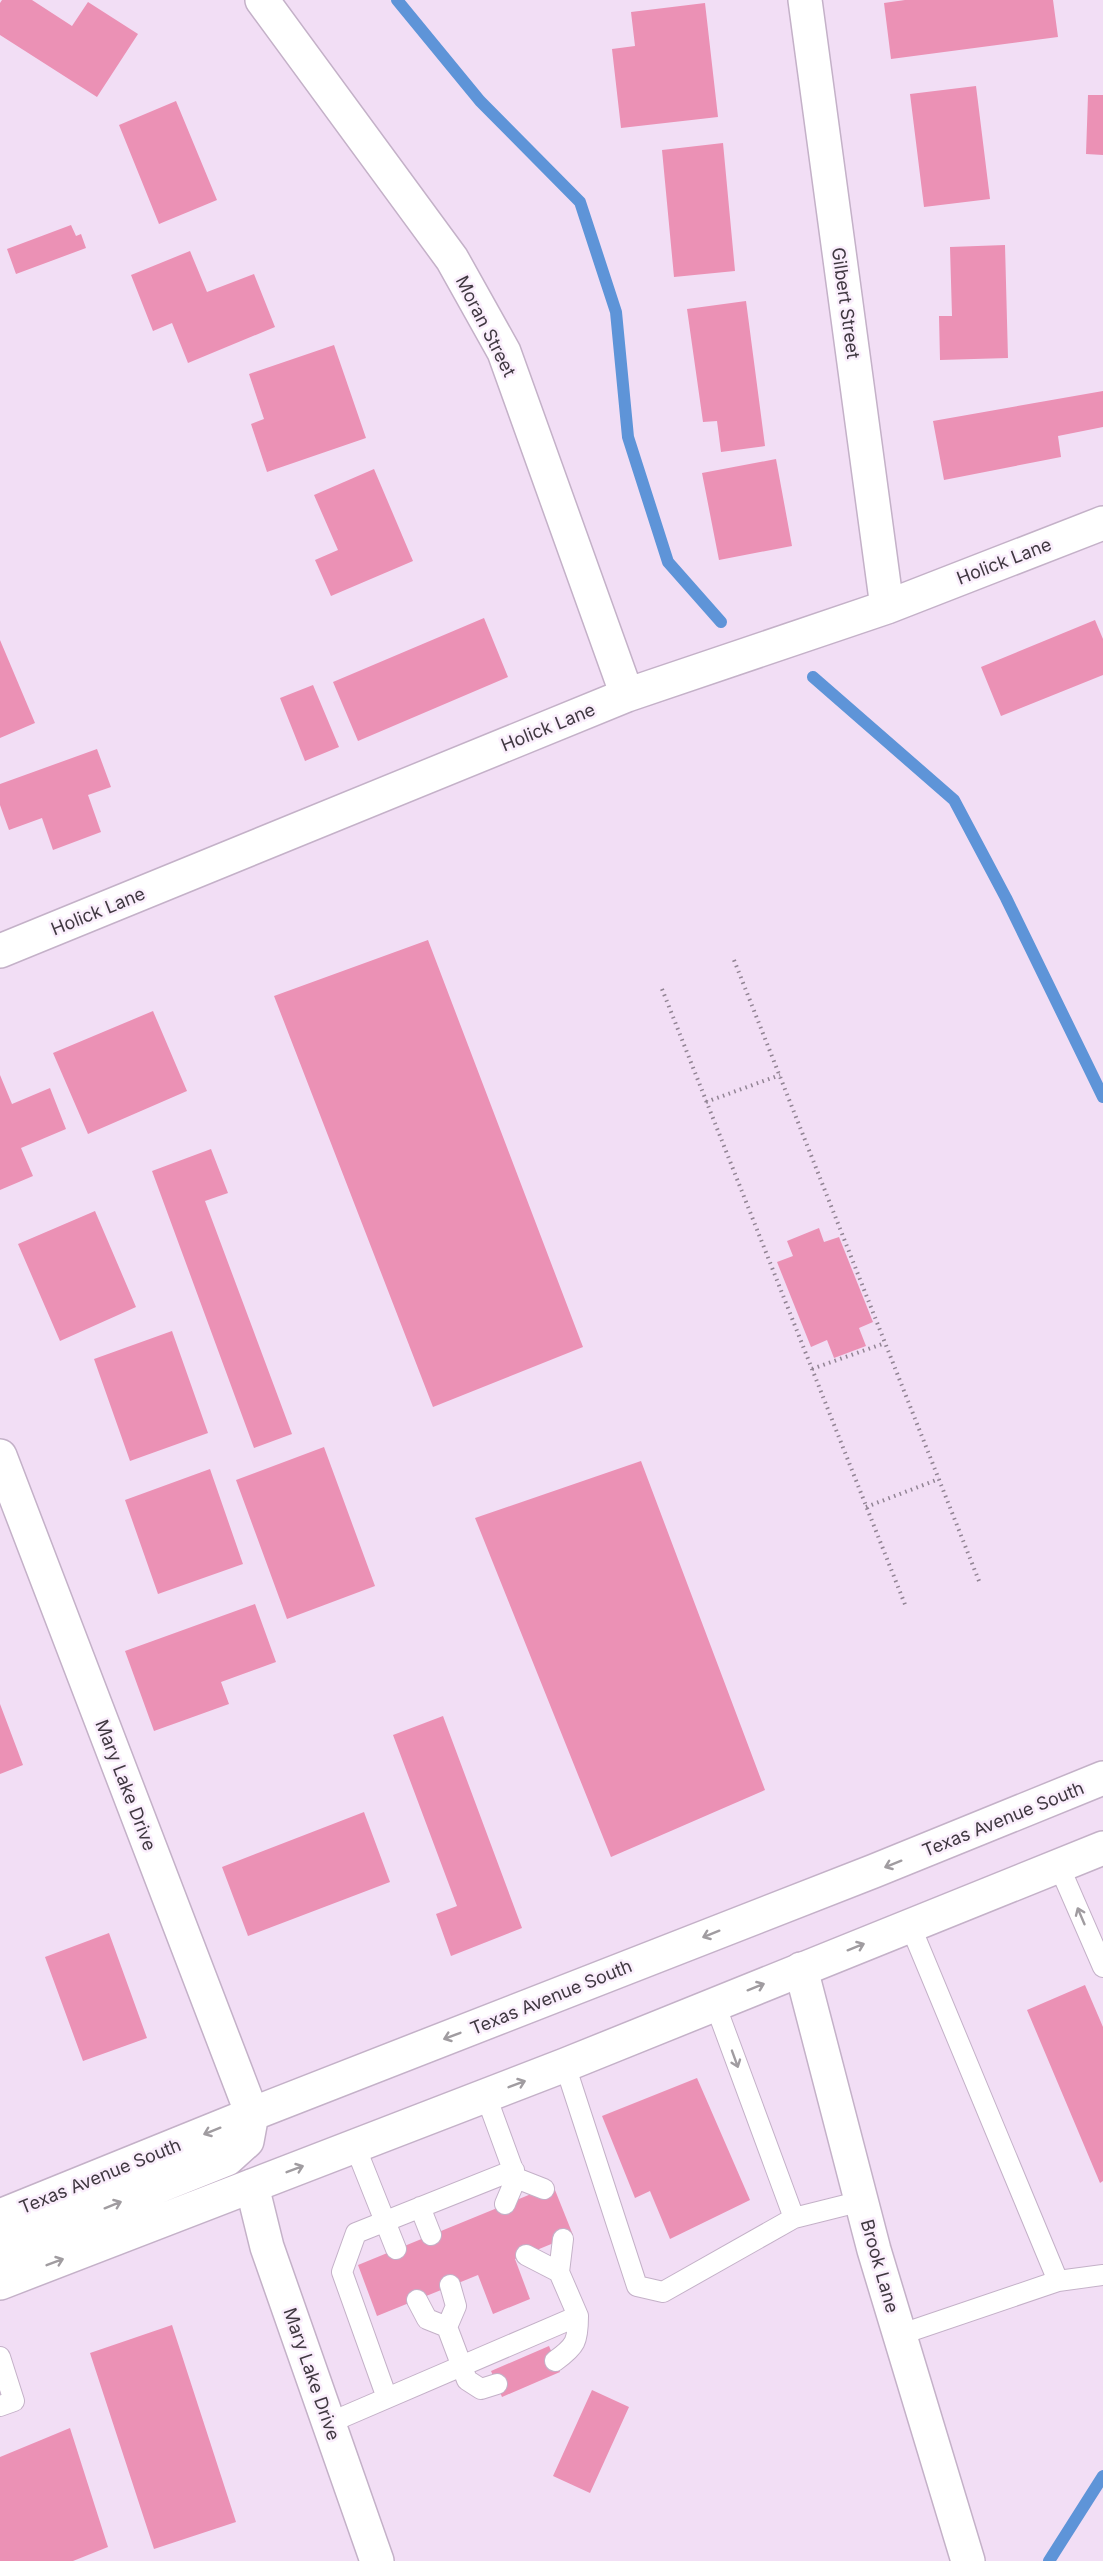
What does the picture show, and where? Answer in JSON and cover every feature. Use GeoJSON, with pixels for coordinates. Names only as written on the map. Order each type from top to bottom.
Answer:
{"type":"FeatureCollection","features":[{"type":"Feature","properties":{"kind":"street","name":"Moran Street"},"geometry":{"type":"LineString","coordinates":[[262,0],[452,260],[504,352],[627,695]]}},
{"type":"Feature","properties":{"kind":"street","name":"Gilbert Street"},"geometry":{"type":"LineString","coordinates":[[806,0],[887,607]]}},
{"type":"Feature","properties":{"kind":"street","name":"Holick Lane"},"geometry":{"type":"LineString","coordinates":[[0,951],[627,695],[887,607],[1103,523]]}},
{"type":"Feature","properties":{"kind":"street","name":"Mary Lake Drive"},"geometry":{"type":"LineString","coordinates":[[0,1456],[252,2114]]}},
{"type":"Feature","properties":{"kind":"street","name":"Texas Avenue South"},"geometry":{"type":"LineString","coordinates":[[0,2216],[252,2114],[874,1871],[1103,1778]]}},
{"type":"Feature","properties":{"kind":"street"},"geometry":{"type":"LineString","coordinates":[[0,2283],[565,2065],[1103,1848]]}},
{"type":"Feature","properties":{"kind":"street","name":"Brook Lane"},"geometry":{"type":"LineString","coordinates":[[801,1969],[899,2335],[968,2561]]}},
{"type":"Feature","properties":{"kind":"street"},"geometry":{"type":"LineString","coordinates":[[0,2250],[227,2159],[247,2141],[252,2114]]}},
{"type":"Feature","properties":{"kind":"street","name":"Mary Lake Drive"},"geometry":{"type":"LineString","coordinates":[[252,2186],[267,2247],[377,2561]]}},
{"type":"Feature","properties":{"kind":"lane"},"geometry":{"type":"LineString","coordinates":[[1059,1866],[1103,1967]]}},
{"type":"Feature","properties":{"kind":"lane"},"geometry":{"type":"LineString","coordinates":[[910,1925],[1058,2281]]}},
{"type":"Feature","properties":{"kind":"lane"},"geometry":{"type":"LineString","coordinates":[[715,2004],[794,2218]]}},
{"type":"Feature","properties":{"kind":"lane"},"geometry":{"type":"LineString","coordinates":[[565,2065],[637,2286],[663,2292],[794,2218],[862,2201]]}},
{"type":"Feature","properties":{"kind":"lane"},"geometry":{"type":"LineString","coordinates":[[486,2096],[515,2174],[505,2204]]}},
{"type":"Feature","properties":{"kind":"lane"},"geometry":{"type":"LineString","coordinates":[[355,2146],[396,2249]]}},
{"type":"Feature","properties":{"kind":"lane"},"geometry":{"type":"LineString","coordinates":[[387,2398],[342,2272],[356,2233],[420,2207],[515,2174],[544,2189]]}},
{"type":"Feature","properties":{"kind":"lane"},"geometry":{"type":"LineString","coordinates":[[420,2207],[431,2235]]}},
{"type":"Feature","properties":{"kind":"lane"},"geometry":{"type":"LineString","coordinates":[[555,2361],[578,2339],[578,2316],[559,2272],[563,2239]]}},
{"type":"Feature","properties":{"kind":"lane"},"geometry":{"type":"LineString","coordinates":[[526,2254],[559,2272]]}},
{"type":"Feature","properties":{"kind":"lane"},"geometry":{"type":"LineString","coordinates":[[899,2335],[1058,2281],[1103,2275]]}},
{"type":"Feature","properties":{"kind":"lane"},"geometry":{"type":"LineString","coordinates":[[450,2286],[456,2306],[447,2327],[467,2380],[481,2389],[496,2384]]}},
{"type":"Feature","properties":{"kind":"lane"},"geometry":{"type":"LineString","coordinates":[[417,2300],[427,2319],[447,2327]]}},
{"type":"Feature","properties":{"kind":"lane"},"geometry":{"type":"LineString","coordinates":[[328,2423],[578,2316]]}},
{"type":"Feature","properties":{"kind":"lane"},"geometry":{"type":"LineString","coordinates":[[0,2357],[15,2401],[0,2406]]}},
{"type":"Feature","properties":{"kind":"path"},"geometry":{"type":"LineString","coordinates":[[734,960],[979,1581]]}},
{"type":"Feature","properties":{"kind":"path"},"geometry":{"type":"LineString","coordinates":[[662,989],[906,1607]]}},
{"type":"Feature","properties":{"kind":"path"},"geometry":{"type":"LineString","coordinates":[[706,1102],[780,1075]]}},
{"type":"Feature","properties":{"kind":"path"},"geometry":{"type":"LineString","coordinates":[[812,1369],[885,1343]]}},
{"type":"Feature","properties":{"kind":"path"},"geometry":{"type":"LineString","coordinates":[[866,1507],[939,1479]]}},
{"type":"Feature","properties":{"kind":"building"},"geometry":{"type":"Polygon","coordinates":[[[2,0],[32,0],[72,26],[88,2],[138,34],[97,97],[0,35],[0,3],[2,0]]]}},
{"type":"Feature","properties":{"kind":"building"},"geometry":{"type":"Polygon","coordinates":[[[905,0],[1053,0],[1058,37],[891,59],[884,3],[905,0]]]}},
{"type":"Feature","properties":{"kind":"building"},"geometry":{"type":"Polygon","coordinates":[[[705,3],[718,117],[621,128],[612,49],[635,46],[631,12],[705,3]]]}},
{"type":"Feature","properties":{"kind":"building"},"geometry":{"type":"Polygon","coordinates":[[[976,86],[990,199],[924,207],[910,94],[976,86]]]}},
{"type":"Feature","properties":{"kind":"building"},"geometry":{"type":"Polygon","coordinates":[[[1088,95],[1103,95],[1103,155],[1086,154],[1088,95]]]}},
{"type":"Feature","properties":{"kind":"building"},"geometry":{"type":"Polygon","coordinates":[[[176,101],[217,200],[159,224],[119,125],[176,101]]]}},
{"type":"Feature","properties":{"kind":"building"},"geometry":{"type":"Polygon","coordinates":[[[723,143],[735,271],[674,277],[662,150],[723,143]]]}},
{"type":"Feature","properties":{"kind":"building"},"geometry":{"type":"Polygon","coordinates":[[[71,225],[76,236],[81,234],[86,248],[16,274],[7,249],[71,225]]]}},
{"type":"Feature","properties":{"kind":"building"},"geometry":{"type":"Polygon","coordinates":[[[1005,245],[1008,358],[940,360],[939,316],[952,316],[950,247],[1005,245]]]}},
{"type":"Feature","properties":{"kind":"building"},"geometry":{"type":"Polygon","coordinates":[[[190,251],[207,292],[254,274],[275,327],[188,363],[172,323],[153,331],[131,275],[190,251]]]}},
{"type":"Feature","properties":{"kind":"building"},"geometry":{"type":"Polygon","coordinates":[[[746,301],[765,446],[721,452],[717,421],[703,422],[687,309],[746,301]]]}},
{"type":"Feature","properties":{"kind":"building"},"geometry":{"type":"Polygon","coordinates":[[[334,345],[366,438],[267,472],[251,424],[264,419],[249,374],[334,345]]]}},
{"type":"Feature","properties":{"kind":"building"},"geometry":{"type":"Polygon","coordinates":[[[1103,391],[1103,427],[1058,436],[1061,457],[944,480],[933,421],[1103,391]]]}},
{"type":"Feature","properties":{"kind":"building"},"geometry":{"type":"Polygon","coordinates":[[[776,459],[792,546],[719,560],[702,473],[776,459]]]}},
{"type":"Feature","properties":{"kind":"building"},"geometry":{"type":"Polygon","coordinates":[[[374,469],[413,561],[331,596],[315,560],[338,550],[314,495],[374,469]]]}},
{"type":"Feature","properties":{"kind":"building"},"geometry":{"type":"Polygon","coordinates":[[[484,618],[508,677],[358,741],[333,682],[484,618]]]}},
{"type":"Feature","properties":{"kind":"building"},"geometry":{"type":"Polygon","coordinates":[[[1095,620],[1103,639],[1103,675],[1001,716],[981,667],[1095,620]]]}},
{"type":"Feature","properties":{"kind":"building"},"geometry":{"type":"Polygon","coordinates":[[[0,640],[35,723],[0,738],[0,640]]]}},
{"type":"Feature","properties":{"kind":"building"},"geometry":{"type":"Polygon","coordinates":[[[313,685],[339,747],[305,761],[280,698],[313,685]]]}},
{"type":"Feature","properties":{"kind":"building"},"geometry":{"type":"Polygon","coordinates":[[[97,749],[111,787],[88,795],[101,832],[53,850],[42,818],[9,830],[0,805],[0,784],[97,749]]]}},
{"type":"Feature","properties":{"kind":"building"},"geometry":{"type":"Polygon","coordinates":[[[428,940],[583,1347],[433,1407],[274,996],[428,940]]]}},
{"type":"Feature","properties":{"kind":"building"},"geometry":{"type":"Polygon","coordinates":[[[153,1011],[187,1091],[88,1134],[53,1053],[153,1011]]]}},
{"type":"Feature","properties":{"kind":"building"},"geometry":{"type":"Polygon","coordinates":[[[0,1075],[12,1104],[50,1088],[66,1129],[21,1148],[33,1176],[0,1190],[0,1075]]]}},
{"type":"Feature","properties":{"kind":"building"},"geometry":{"type":"Polygon","coordinates":[[[211,1149],[228,1193],[205,1201],[292,1434],[254,1448],[152,1171],[211,1149]]]}},
{"type":"Feature","properties":{"kind":"building"},"geometry":{"type":"Polygon","coordinates":[[[95,1211],[136,1307],[60,1341],[18,1244],[95,1211]]]}},
{"type":"Feature","properties":{"kind":"building"},"geometry":{"type":"Polygon","coordinates":[[[819,1228],[824,1242],[839,1237],[873,1322],[859,1328],[866,1346],[834,1358],[827,1340],[811,1347],[777,1262],[793,1256],[787,1241],[819,1228]]]}},
{"type":"Feature","properties":{"kind":"building"},"geometry":{"type":"Polygon","coordinates":[[[172,1331],[208,1433],[130,1461],[94,1359],[172,1331]]]}},
{"type":"Feature","properties":{"kind":"building"},"geometry":{"type":"Polygon","coordinates":[[[324,1447],[375,1586],[287,1619],[236,1480],[324,1447]]]}},
{"type":"Feature","properties":{"kind":"building"},"geometry":{"type":"Polygon","coordinates":[[[641,1461],[765,1790],[611,1857],[475,1518],[641,1461]]]}},
{"type":"Feature","properties":{"kind":"building"},"geometry":{"type":"Polygon","coordinates":[[[210,1469],[243,1564],[158,1594],[125,1500],[210,1469]]]}},
{"type":"Feature","properties":{"kind":"building"},"geometry":{"type":"Polygon","coordinates":[[[255,1604],[276,1662],[221,1682],[229,1704],[154,1731],[125,1651],[255,1604]]]}},
{"type":"Feature","properties":{"kind":"building"},"geometry":{"type":"Polygon","coordinates":[[[0,1704],[23,1765],[0,1774],[0,1704]]]}},
{"type":"Feature","properties":{"kind":"building"},"geometry":{"type":"Polygon","coordinates":[[[443,1716],[522,1928],[451,1956],[436,1914],[457,1906],[393,1735],[443,1716]]]}},
{"type":"Feature","properties":{"kind":"building"},"geometry":{"type":"Polygon","coordinates":[[[364,1812],[390,1882],[248,1936],[222,1867],[364,1812]]]}},
{"type":"Feature","properties":{"kind":"building"},"geometry":{"type":"Polygon","coordinates":[[[109,1933],[147,2038],[83,2061],[45,1957],[109,1933]]]}},
{"type":"Feature","properties":{"kind":"building"},"geometry":{"type":"Polygon","coordinates":[[[1085,1985],[1103,2027],[1103,2181],[1100,2183],[1027,2010],[1085,1985]]]}},
{"type":"Feature","properties":{"kind":"building"},"geometry":{"type":"Polygon","coordinates":[[[697,2078],[750,2200],[670,2239],[650,2191],[635,2198],[602,2116],[697,2078]]]}},
{"type":"Feature","properties":{"kind":"building"},"geometry":{"type":"Polygon","coordinates":[[[553,2185],[573,2235],[515,2259],[530,2299],[493,2314],[478,2275],[377,2316],[358,2265],[553,2185]]]}},
{"type":"Feature","properties":{"kind":"building"},"geometry":{"type":"Polygon","coordinates":[[[172,2325],[236,2522],[154,2549],[90,2353],[172,2325]]]}},
{"type":"Feature","properties":{"kind":"building"},"geometry":{"type":"Polygon","coordinates":[[[549,2346],[560,2372],[502,2397],[491,2371],[549,2346]]]}},
{"type":"Feature","properties":{"kind":"building"},"geometry":{"type":"Polygon","coordinates":[[[592,2390],[629,2407],[590,2493],[553,2476],[592,2390]]]}},
{"type":"Feature","properties":{"kind":"building"},"geometry":{"type":"Polygon","coordinates":[[[70,2428],[108,2547],[73,2561],[0,2561],[0,2457],[70,2428]]]}},
{"type":"Feature","properties":{"kind":"waterway"},"geometry":{"type":"LineString","coordinates":[[397,0],[480,101],[580,202],[616,312],[628,437],[668,562],[721,622]]}},
{"type":"Feature","properties":{"kind":"waterway"},"geometry":{"type":"LineString","coordinates":[[813,677],[954,800],[1006,898],[1103,1097]]}},
{"type":"Feature","properties":{"kind":"waterway"},"geometry":{"type":"LineString","coordinates":[[1049,2561],[1103,2476]]}}]}
